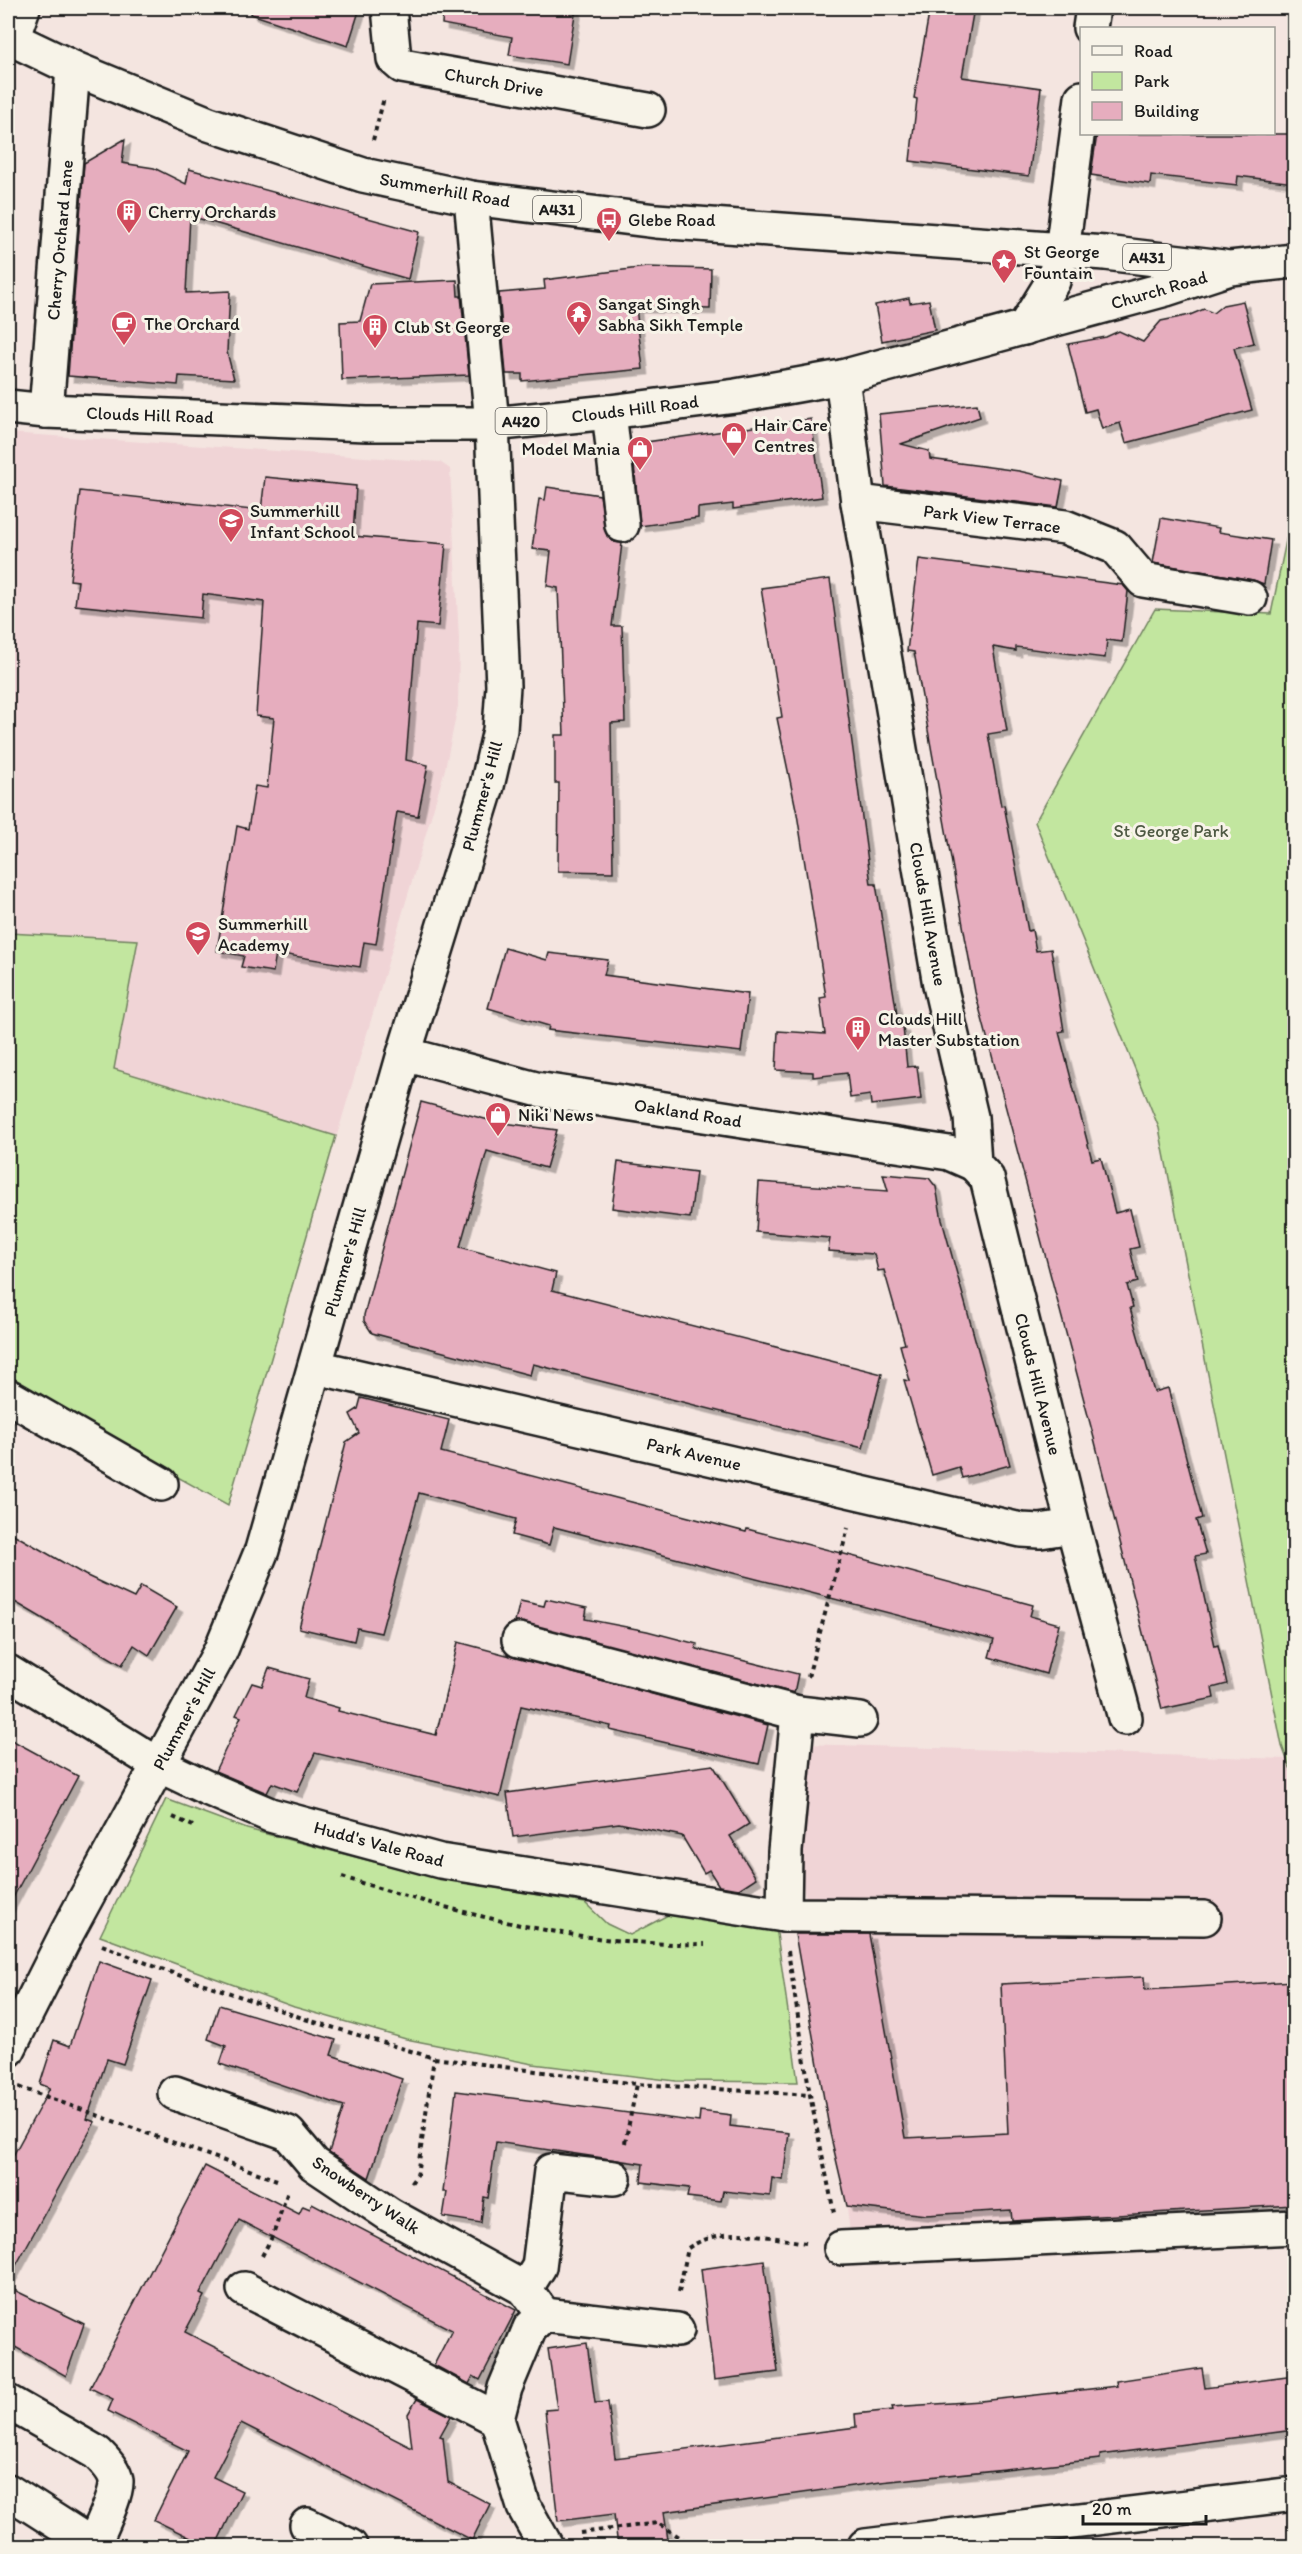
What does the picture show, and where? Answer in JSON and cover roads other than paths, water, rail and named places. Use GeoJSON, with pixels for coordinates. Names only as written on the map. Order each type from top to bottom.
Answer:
{"type":"FeatureCollection","features":[{"type":"Feature","properties":{"kind":"street"},"geometry":{"type":"LineString","coordinates":[[10,38],[23,8]]}},
{"type":"Feature","properties":{"kind":"street","name":"Church Drive"},"geometry":{"type":"LineString","coordinates":[[389,8],[394,59],[402,66],[648,110]]}},
{"type":"Feature","properties":{"kind":"street"},"geometry":{"type":"LineString","coordinates":[[1090,27],[1093,8]]}},
{"type":"Feature","properties":{"kind":"street","name":"Summerhill Road"},"geometry":{"type":"LineString","coordinates":[[10,38],[73,68],[209,124],[363,175],[471,198],[656,221],[1155,257],[1230,268]]}},
{"type":"Feature","properties":{"kind":"street","name":"Cherry Orchard Lane"},"geometry":{"type":"LineString","coordinates":[[46,411],[73,68]]}},
{"type":"Feature","properties":{"kind":"street"},"geometry":{"type":"LineString","coordinates":[[1024,328],[1053,281],[1062,251],[1080,113]]}},
{"type":"Feature","properties":{"kind":"street","name":"Plummer's Hill"},"geometry":{"type":"LineString","coordinates":[[8,2050],[68,1931],[220,1652],[262,1550],[404,1054],[487,786],[500,730],[503,686],[492,424],[471,198]]}},
{"type":"Feature","properties":{"kind":"street","name":"Church Road"},"geometry":{"type":"LineString","coordinates":[[1024,328],[1230,268],[1294,261]]}},
{"type":"Feature","properties":{"kind":"street","name":"Clouds Hill Road"},"geometry":{"type":"LineString","coordinates":[[8,407],[46,411],[367,424],[492,424],[736,396],[842,377],[1024,328]]}},
{"type":"Feature","properties":{"kind":"street","name":"Clouds Hill Avenue"},"geometry":{"type":"LineString","coordinates":[[842,377],[858,502],[940,985],[971,1117],[974,1164],[987,1178],[1073,1526],[1125,1718]]}},
{"type":"Feature","properties":{"kind":"street"},"geometry":{"type":"LineString","coordinates":[[609,412],[622,525]]}},
{"type":"Feature","properties":{"kind":"street","name":"Park View Terrace"},"geometry":{"type":"LineString","coordinates":[[858,502],[1065,527],[1115,547],[1143,579],[1250,598]]}},
{"type":"Feature","properties":{"kind":"street","name":"Oakland Road"},"geometry":{"type":"LineString","coordinates":[[404,1054],[536,1089],[949,1154],[974,1164]]}},
{"type":"Feature","properties":{"kind":"street","name":"Park Avenue"},"geometry":{"type":"LineString","coordinates":[[316,1367],[1021,1530],[1040,1531],[1073,1526]]}},
{"type":"Feature","properties":{"kind":"street"},"geometry":{"type":"LineString","coordinates":[[8,1396],[161,1484]]}},
{"type":"Feature","properties":{"kind":"street"},"geometry":{"type":"LineString","coordinates":[[519,1640],[798,1713],[860,1720]]}},
{"type":"Feature","properties":{"kind":"street","name":"Hudd's Vale Road"},"geometry":{"type":"LineString","coordinates":[[8,1672],[159,1765],[270,1815],[440,1862],[784,1915],[1204,1918]]}},
{"type":"Feature","properties":{"kind":"street"},"geometry":{"type":"LineString","coordinates":[[784,1915],[785,1851],[798,1713]]}},
{"type":"Feature","properties":{"kind":"street","name":"Snowberry Walk"},"geometry":{"type":"LineString","coordinates":[[175,2092],[288,2133],[314,2164],[390,2215],[535,2302],[677,2330]]}},
{"type":"Feature","properties":{"kind":"street"},"geometry":{"type":"LineString","coordinates":[[543,2542],[524,2507],[497,2419],[505,2388],[530,2328],[551,2171],[614,2178]]}},
{"type":"Feature","properties":{"kind":"street"},"geometry":{"type":"LineString","coordinates":[[841,2248],[1294,2227]]}},
{"type":"Feature","properties":{"kind":"street"},"geometry":{"type":"LineString","coordinates":[[244,2289],[497,2419]]}},
{"type":"Feature","properties":{"kind":"street"},"geometry":{"type":"LineString","coordinates":[[8,2402],[97,2453],[108,2465],[116,2480],[93,2546],[8,2491]]}},
{"type":"Feature","properties":{"kind":"street"},"geometry":{"type":"LineString","coordinates":[[867,2546],[1294,2494]]}},
{"type":"Feature","properties":{"kind":"street"},"geometry":{"type":"LineString","coordinates":[[307,2524],[350,2547]]}},
{"type":"Feature","properties":{"kind":"place","name":"Cherry Orchards"},"geometry":{"type":"Point","coordinates":[129,235]}},
{"type":"Feature","properties":{"kind":"place","name":"Glebe Road"},"geometry":{"type":"Point","coordinates":[609,243]}},
{"type":"Feature","properties":{"kind":"place","name":"St George Fountain"},"geometry":{"type":"Point","coordinates":[1004,285]}},
{"type":"Feature","properties":{"kind":"place","name":"Sangat Singh Sabha Sikh Temple"},"geometry":{"type":"Point","coordinates":[579,337]}},
{"type":"Feature","properties":{"kind":"place","name":"The Orchard"},"geometry":{"type":"Point","coordinates":[124,347]}},
{"type":"Feature","properties":{"kind":"place","name":"Club St George"},"geometry":{"type":"Point","coordinates":[375,350]}},
{"type":"Feature","properties":{"kind":"place","name":"Hair Care Centres"},"geometry":{"type":"Point","coordinates":[734,458]}},
{"type":"Feature","properties":{"kind":"place","name":"Model Mania"},"geometry":{"type":"Point","coordinates":[640,472]}},
{"type":"Feature","properties":{"kind":"place","name":"Summerhill Infant School"},"geometry":{"type":"Point","coordinates":[231,544]}},
{"type":"Feature","properties":{"kind":"place","name":"Summerhill Academy"},"geometry":{"type":"Point","coordinates":[198,957]}},
{"type":"Feature","properties":{"kind":"place","name":"Clouds Hill Master Substation"},"geometry":{"type":"Point","coordinates":[858,1052]}},
{"type":"Feature","properties":{"kind":"place","name":"Niki News"},"geometry":{"type":"Point","coordinates":[498,1138]}},
{"type":"Feature","properties":{"kind":"park label","name":"St George Park"},"geometry":{"type":"Point","coordinates":[1171,831]}}]}
